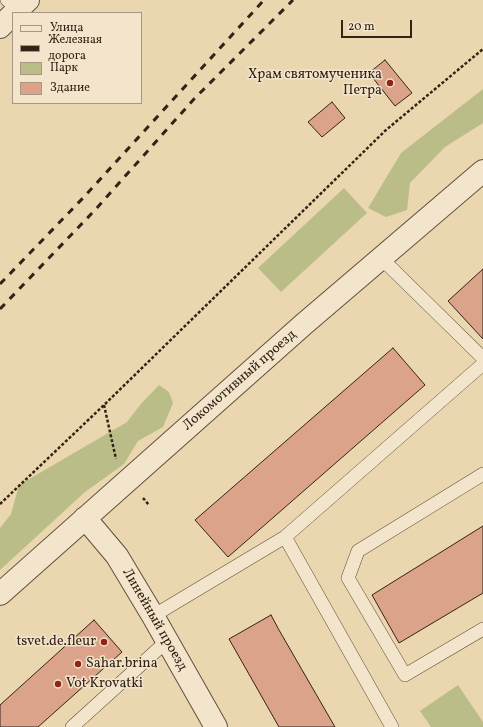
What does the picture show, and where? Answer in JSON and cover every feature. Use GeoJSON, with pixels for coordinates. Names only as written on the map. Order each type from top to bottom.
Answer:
{"type":"FeatureCollection","features":[{"type":"Feature","properties":{"kind":"street"},"geometry":{"type":"LineString","coordinates":[[0,27],[12,13]]}},
{"type":"Feature","properties":{"kind":"street","name":"Локомотивный проезд"},"geometry":{"type":"LineString","coordinates":[[0,594],[304,324],[483,171]]}},
{"type":"Feature","properties":{"kind":"street","name":"Линейный проезд"},"geometry":{"type":"LineString","coordinates":[[85,518],[117,556],[216,727]]}},
{"type":"Feature","properties":{"kind":"lane"},"geometry":{"type":"LineString","coordinates":[[381,258],[483,358]]}},
{"type":"Feature","properties":{"kind":"lane"},"geometry":{"type":"LineString","coordinates":[[153,616],[285,537],[483,364]]}},
{"type":"Feature","properties":{"kind":"lane"},"geometry":{"type":"LineString","coordinates":[[483,474],[358,551],[348,578],[405,676],[483,629]]}},
{"type":"Feature","properties":{"kind":"lane"},"geometry":{"type":"LineString","coordinates":[[285,537],[392,727]]}},
{"type":"Feature","properties":{"kind":"lane"},"geometry":{"type":"LineString","coordinates":[[72,727],[167,641]]}},
{"type":"Feature","properties":{"kind":"path"},"geometry":{"type":"LineString","coordinates":[[0,504],[104,405],[386,130],[483,49]]}},
{"type":"Feature","properties":{"kind":"path"},"geometry":{"type":"LineString","coordinates":[[104,405],[117,464]]}},
{"type":"Feature","properties":{"kind":"green space"},"geometry":{"type":"Polygon","coordinates":[[[483,89],[483,123],[445,147],[410,183],[407,210],[386,217],[368,208],[401,153],[483,89]]]}},
{"type":"Feature","properties":{"kind":"green space"},"geometry":{"type":"Polygon","coordinates":[[[344,188],[367,213],[281,292],[258,268],[344,188]]]}},
{"type":"Feature","properties":{"kind":"green space"},"geometry":{"type":"Polygon","coordinates":[[[159,385],[169,392],[173,403],[163,427],[138,441],[124,464],[85,492],[0,570],[0,528],[11,514],[19,485],[127,422],[140,405],[159,385]]]}},
{"type":"Feature","properties":{"kind":"green space"},"geometry":{"type":"Polygon","coordinates":[[[458,685],[483,722],[483,727],[431,727],[420,711],[458,685]]]}},
{"type":"Feature","properties":{"kind":"building","name":"Храм святомученика Петра"},"geometry":{"type":"Polygon","coordinates":[[[385,60],[412,93],[395,106],[369,73],[385,60]]]}},
{"type":"Feature","properties":{"kind":"building"},"geometry":{"type":"Polygon","coordinates":[[[332,102],[345,118],[322,137],[308,122],[332,102]]]}},
{"type":"Feature","properties":{"kind":"building"},"geometry":{"type":"Polygon","coordinates":[[[483,269],[483,339],[448,301],[483,269]]]}},
{"type":"Feature","properties":{"kind":"building"},"geometry":{"type":"Polygon","coordinates":[[[393,348],[425,385],[228,557],[195,520],[393,348]]]}},
{"type":"Feature","properties":{"kind":"building"},"geometry":{"type":"Polygon","coordinates":[[[483,526],[483,593],[399,643],[372,595],[483,526]]]}},
{"type":"Feature","properties":{"kind":"building"},"geometry":{"type":"Polygon","coordinates":[[[271,615],[335,727],[279,727],[229,639],[271,615]]]}},
{"type":"Feature","properties":{"kind":"building"},"geometry":{"type":"Polygon","coordinates":[[[94,620],[122,652],[38,727],[0,727],[0,705],[94,620]]]}},
{"type":"Feature","properties":{"kind":"railway"},"geometry":{"type":"LineString","coordinates":[[0,284],[83,198],[264,0]]}},
{"type":"Feature","properties":{"kind":"railway"},"geometry":{"type":"LineString","coordinates":[[0,309],[95,210],[194,99],[293,0]]}},
{"type":"Feature","properties":{"kind":"place","name":"Храм святомученика Петра"},"geometry":{"type":"Point","coordinates":[390,83]}},
{"type":"Feature","properties":{"kind":"place","name":"tsvet.de.fleur"},"geometry":{"type":"Point","coordinates":[104,642]}},
{"type":"Feature","properties":{"kind":"place","name":"Sahar.brina"},"geometry":{"type":"Point","coordinates":[78,664]}},
{"type":"Feature","properties":{"kind":"place","name":"Vot Krovatki"},"geometry":{"type":"Point","coordinates":[58,684]}}]}
